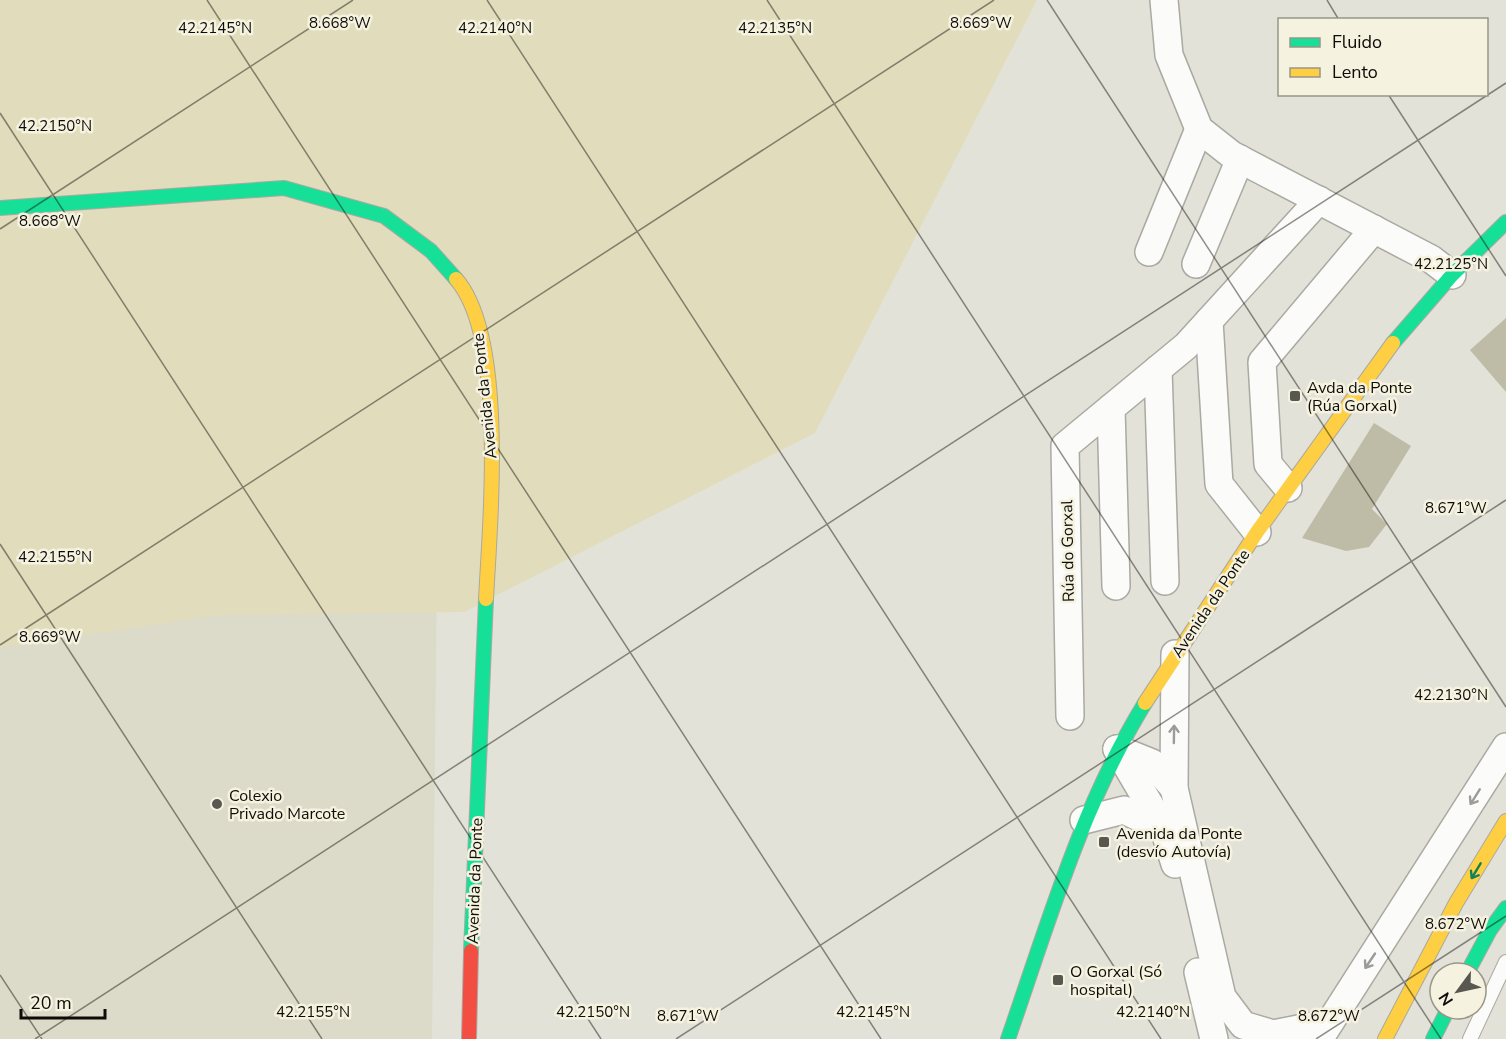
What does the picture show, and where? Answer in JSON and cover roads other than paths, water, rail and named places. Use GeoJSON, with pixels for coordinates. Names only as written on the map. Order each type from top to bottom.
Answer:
{"type":"FeatureCollection","features":[{"type":"Feature","properties":{"kind":"main road","name":"Avenida da Ponte"},"geometry":{"type":"LineString","coordinates":[[0,208],[284,188],[384,216],[431,251],[466,291],[482,339],[493,444],[468,1009],[469,1039]]}},
{"type":"Feature","properties":{"kind":"main road","name":"Avenida da Ponte"},"geometry":{"type":"LineString","coordinates":[[1008,1039],[1084,820],[1117,749],[1175,654],[1257,532],[1402,332],[1452,275],[1506,222]]}},
{"type":"Feature","properties":{"kind":"main road"},"geometry":{"type":"LineString","coordinates":[[1385,1039],[1456,903],[1506,821]]}},
{"type":"Feature","properties":{"kind":"main road"},"geometry":{"type":"LineString","coordinates":[[1473,961],[1490,930],[1506,908]]}},
{"type":"Feature","properties":{"kind":"main road"},"geometry":{"type":"LineString","coordinates":[[1432,1039],[1442,1021]]}},
{"type":"Feature","properties":{"kind":"street"},"geometry":{"type":"LineString","coordinates":[[1164,0],[1169,55],[1199,129],[1240,159],[1431,259],[1452,275]]}},
{"type":"Feature","properties":{"kind":"street"},"geometry":{"type":"LineString","coordinates":[[1149,252],[1199,129]]}},
{"type":"Feature","properties":{"kind":"street"},"geometry":{"type":"LineString","coordinates":[[1196,264],[1240,159]]}},
{"type":"Feature","properties":{"kind":"street","name":"Rúa do Gorxal"},"geometry":{"type":"LineString","coordinates":[[1070,716],[1065,446],[1158,369],[1209,321],[1319,200]]}},
{"type":"Feature","properties":{"kind":"street"},"geometry":{"type":"LineString","coordinates":[[1288,488],[1268,464],[1262,362],[1374,229]]}},
{"type":"Feature","properties":{"kind":"street"},"geometry":{"type":"LineString","coordinates":[[1209,321],[1219,484],[1257,532]]}},
{"type":"Feature","properties":{"kind":"street"},"geometry":{"type":"LineString","coordinates":[[1158,369],[1164,581]]}},
{"type":"Feature","properties":{"kind":"street"},"geometry":{"type":"LineString","coordinates":[[1111,408],[1116,586]]}},
{"type":"Feature","properties":{"kind":"street"},"geometry":{"type":"LineString","coordinates":[[1175,654],[1174,788],[1222,997],[1243,1025],[1272,1037],[1324,1031],[1398,920],[1506,747]]}},
{"type":"Feature","properties":{"kind":"street"},"geometry":{"type":"LineString","coordinates":[[1117,749],[1152,763],[1174,788]]}},
{"type":"Feature","properties":{"kind":"street"},"geometry":{"type":"LineString","coordinates":[[1117,749],[1164,830],[1173,856],[1214,1039]]}},
{"type":"Feature","properties":{"kind":"street"},"geometry":{"type":"LineString","coordinates":[[1084,820],[1124,810],[1164,830]]}},
{"type":"Feature","properties":{"kind":"lane"},"geometry":{"type":"LineString","coordinates":[[1470,1039],[1506,962]]}},
{"type":"Feature","properties":{"kind":"place","name":"Avda da Ponte (Rúa Gorxal)"},"geometry":{"type":"Point","coordinates":[1295,396]}},
{"type":"Feature","properties":{"kind":"place","name":"Colexio Privado Marcote"},"geometry":{"type":"Point","coordinates":[217,804]}},
{"type":"Feature","properties":{"kind":"place","name":"Avenida da Ponte (desvío Autovía)"},"geometry":{"type":"Point","coordinates":[1104,842]}},
{"type":"Feature","properties":{"kind":"place","name":"O Gorxal (Só hospital)"},"geometry":{"type":"Point","coordinates":[1058,980]}}]}
